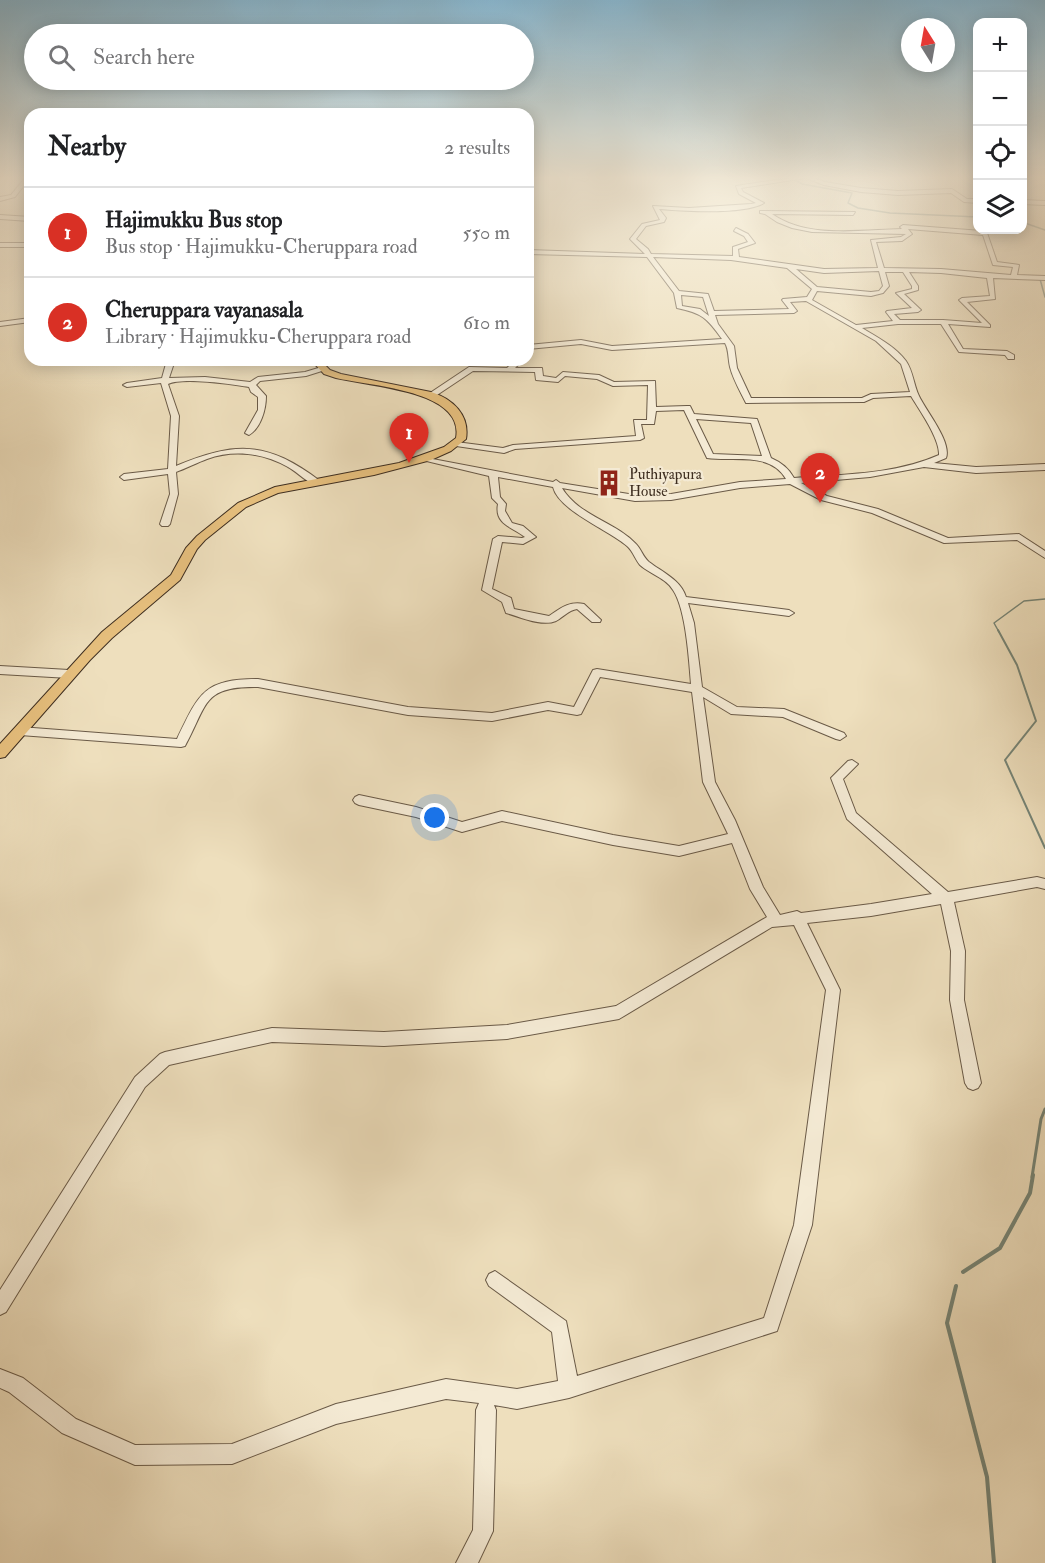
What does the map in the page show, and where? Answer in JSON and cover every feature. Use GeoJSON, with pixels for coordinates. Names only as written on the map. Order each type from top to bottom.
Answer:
{"type":"FeatureCollection","features":[{"type":"Feature","properties":{"kind":"main road"},"geometry":{"type":"LineString","coordinates":[[0,753],[69,674],[107,635],[176,577],[192,548],[228,514],[260,495],[384,470],[422,459],[447,450],[456,444],[462,434],[463,425],[459,414],[431,395],[339,376],[322,366]]}},
{"type":"Feature","properties":{"kind":"street"},"geometry":{"type":"LineString","coordinates":[[646,250],[646,255],[677,292],[679,307],[698,310],[715,324]]}},
{"type":"Feature","properties":{"kind":"street"},"geometry":{"type":"LineString","coordinates":[[735,250],[736,258]]}},
{"type":"Feature","properties":{"kind":"street"},"geometry":{"type":"LineString","coordinates":[[789,266],[814,290],[871,294],[881,292],[886,285],[876,250]]}},
{"type":"Feature","properties":{"kind":"street"},"geometry":{"type":"LineString","coordinates":[[990,250],[995,264],[1017,266],[1013,277]]}},
{"type":"Feature","properties":{"kind":"street"},"geometry":{"type":"LineString","coordinates":[[534,252],[736,258],[824,271],[854,269],[882,272],[941,271],[1045,278]]}},
{"type":"Feature","properties":{"kind":"street"},"geometry":{"type":"LineString","coordinates":[[898,322],[889,312],[918,310],[899,293],[915,290],[915,286],[905,271]]}},
{"type":"Feature","properties":{"kind":"street"},"geometry":{"type":"LineString","coordinates":[[856,327],[898,322],[943,322],[988,326],[962,300],[993,298],[990,276]]}},
{"type":"Feature","properties":{"kind":"street"},"geometry":{"type":"LineString","coordinates":[[809,299],[814,290]]}},
{"type":"Feature","properties":{"kind":"street"},"geometry":{"type":"LineString","coordinates":[[677,292],[706,295],[715,324],[731,345],[730,363],[733,372],[750,401],[762,399],[773,403],[785,399],[864,400],[871,396],[914,394]]}},
{"type":"Feature","properties":{"kind":"street"},"geometry":{"type":"LineString","coordinates":[[711,313],[794,311],[785,300],[809,299]]}},
{"type":"Feature","properties":{"kind":"street"},"geometry":{"type":"LineString","coordinates":[[809,299],[878,340],[904,363],[914,394],[944,451],[943,456],[925,465]]}},
{"type":"Feature","properties":{"kind":"street"},"geometry":{"type":"LineString","coordinates":[[0,324],[24,321]]}},
{"type":"Feature","properties":{"kind":"street"},"geometry":{"type":"LineString","coordinates":[[943,322],[962,351],[1007,353],[1011,357]]}},
{"type":"Feature","properties":{"kind":"street"},"geometry":{"type":"LineString","coordinates":[[534,346],[580,342],[612,348],[727,341]]}},
{"type":"Feature","properties":{"kind":"street"},"geometry":{"type":"LineString","coordinates":[[165,524],[174,494],[172,471],[175,416],[164,384],[169,366]]}},
{"type":"Feature","properties":{"kind":"street"},"geometry":{"type":"LineString","coordinates":[[252,385],[258,379],[306,374],[316,366]]}},
{"type":"Feature","properties":{"kind":"street"},"geometry":{"type":"LineString","coordinates":[[499,370],[514,366]]}},
{"type":"Feature","properties":{"kind":"street"},"geometry":{"type":"LineString","coordinates":[[431,395],[472,369],[539,370],[538,378],[558,380],[563,374],[599,377],[613,384],[652,383],[651,422],[637,422],[640,438],[561,443],[556,446],[531,445],[513,447],[504,452],[456,444]]}},
{"type":"Feature","properties":{"kind":"street"},"geometry":{"type":"LineString","coordinates":[[127,385],[166,378],[215,380],[252,385]]}},
{"type":"Feature","properties":{"kind":"street"},"geometry":{"type":"LineString","coordinates":[[249,433],[264,403],[262,396],[254,390],[252,385]]}},
{"type":"Feature","properties":{"kind":"street"},"geometry":{"type":"LineString","coordinates":[[652,409],[687,408],[710,456],[766,459],[782,465],[791,481],[824,498],[875,511],[947,541],[1019,537],[1045,555]]}},
{"type":"Feature","properties":{"kind":"street"},"geometry":{"type":"LineString","coordinates":[[691,416],[754,421],[766,459]]}},
{"type":"Feature","properties":{"kind":"street"},"geometry":{"type":"LineString","coordinates":[[124,477],[172,471],[219,453],[247,450],[269,454],[297,466],[317,483]]}},
{"type":"Feature","properties":{"kind":"street"},"geometry":{"type":"LineString","coordinates":[[422,459],[609,494],[658,498],[740,485],[857,476],[925,465],[976,470],[1045,467]]}},
{"type":"Feature","properties":{"kind":"street"},"geometry":{"type":"LineString","coordinates":[[493,474],[496,498],[501,504],[501,511],[509,525],[519,528],[531,537],[523,541],[498,539],[487,590],[507,600],[510,611],[551,619],[571,606],[580,606],[596,620]]}},
{"type":"Feature","properties":{"kind":"street"},"geometry":{"type":"LineString","coordinates":[[556,483],[558,491],[580,513],[630,544],[643,562],[678,587],[689,622],[709,782],[736,837],[757,889],[776,921]]}},
{"type":"Feature","properties":{"kind":"street"},"geometry":{"type":"LineString","coordinates":[[682,599],[789,613]]}},
{"type":"Feature","properties":{"kind":"street"},"geometry":{"type":"LineString","coordinates":[[0,670],[69,674]]}},
{"type":"Feature","properties":{"kind":"street"},"geometry":{"type":"LineString","coordinates":[[20,731],[181,743],[203,697],[214,689],[234,682],[258,683],[408,711],[492,717],[548,706],[577,711],[597,673],[697,688],[735,711],[784,713],[840,736]]}},
{"type":"Feature","properties":{"kind":"street"},"geometry":{"type":"LineString","coordinates":[[852,764],[837,778],[851,816],[946,898],[958,951],[957,1000],[973,1083]]}},
{"type":"Feature","properties":{"kind":"street"},"geometry":{"type":"LineString","coordinates":[[359,800],[416,812],[462,827],[502,816],[614,840],[679,850],[736,837]]}},
{"type":"Feature","properties":{"kind":"street"},"geometry":{"type":"LineString","coordinates":[[0,1306],[140,1082],[165,1059],[272,1035],[384,1039],[507,1032],[619,1012],[769,922],[946,898],[1037,882],[1045,884]]}},
{"type":"Feature","properties":{"kind":"street"},"geometry":{"type":"LineString","coordinates":[[0,1378],[16,1385],[69,1426],[135,1455],[232,1454],[336,1414],[398,1398],[446,1389],[517,1399],[569,1388],[771,1325],[803,1225],[833,990],[797,917]]}},
{"type":"Feature","properties":{"kind":"street"},"geometry":{"type":"LineString","coordinates":[[495,1280],[560,1328],[569,1388]]}},
{"type":"Feature","properties":{"kind":"street"},"geometry":{"type":"LineString","coordinates":[[467,1563],[483,1531],[486,1410]]}},
{"type":"Feature","properties":{"kind":"waterway"},"geometry":{"type":"LineString","coordinates":[[1040,279],[1045,297]]}},
{"type":"Feature","properties":{"kind":"waterway"},"geometry":{"type":"LineString","coordinates":[[999,632],[994,623],[1024,601],[1045,599]]}},
{"type":"Feature","properties":{"kind":"waterway"},"geometry":{"type":"LineString","coordinates":[[998,630],[1017,665],[1036,721],[1005,760],[1045,848]]}},
{"type":"Feature","properties":{"kind":"waterway"},"geometry":{"type":"LineString","coordinates":[[1032,1177],[1041,1119],[1045,1109]]}},
{"type":"Feature","properties":{"kind":"waterway"},"geometry":{"type":"LineString","coordinates":[[963,1272],[1000,1248],[1030,1193],[1033,1175]]}},
{"type":"Feature","properties":{"kind":"waterway"},"geometry":{"type":"LineString","coordinates":[[956,1286],[947,1323],[987,1477],[994,1563]]}},
{"type":"Feature","properties":{"kind":"place","name":"Hajimukku Bus stop"},"geometry":{"type":"Point","coordinates":[409,463]}},
{"type":"Feature","properties":{"kind":"place","name":"Puthiyapura House"},"geometry":{"type":"Point","coordinates":[609,483]}},
{"type":"Feature","properties":{"kind":"place","name":"Cheruppara vayanasala"},"geometry":{"type":"Point","coordinates":[820,503]}}]}
